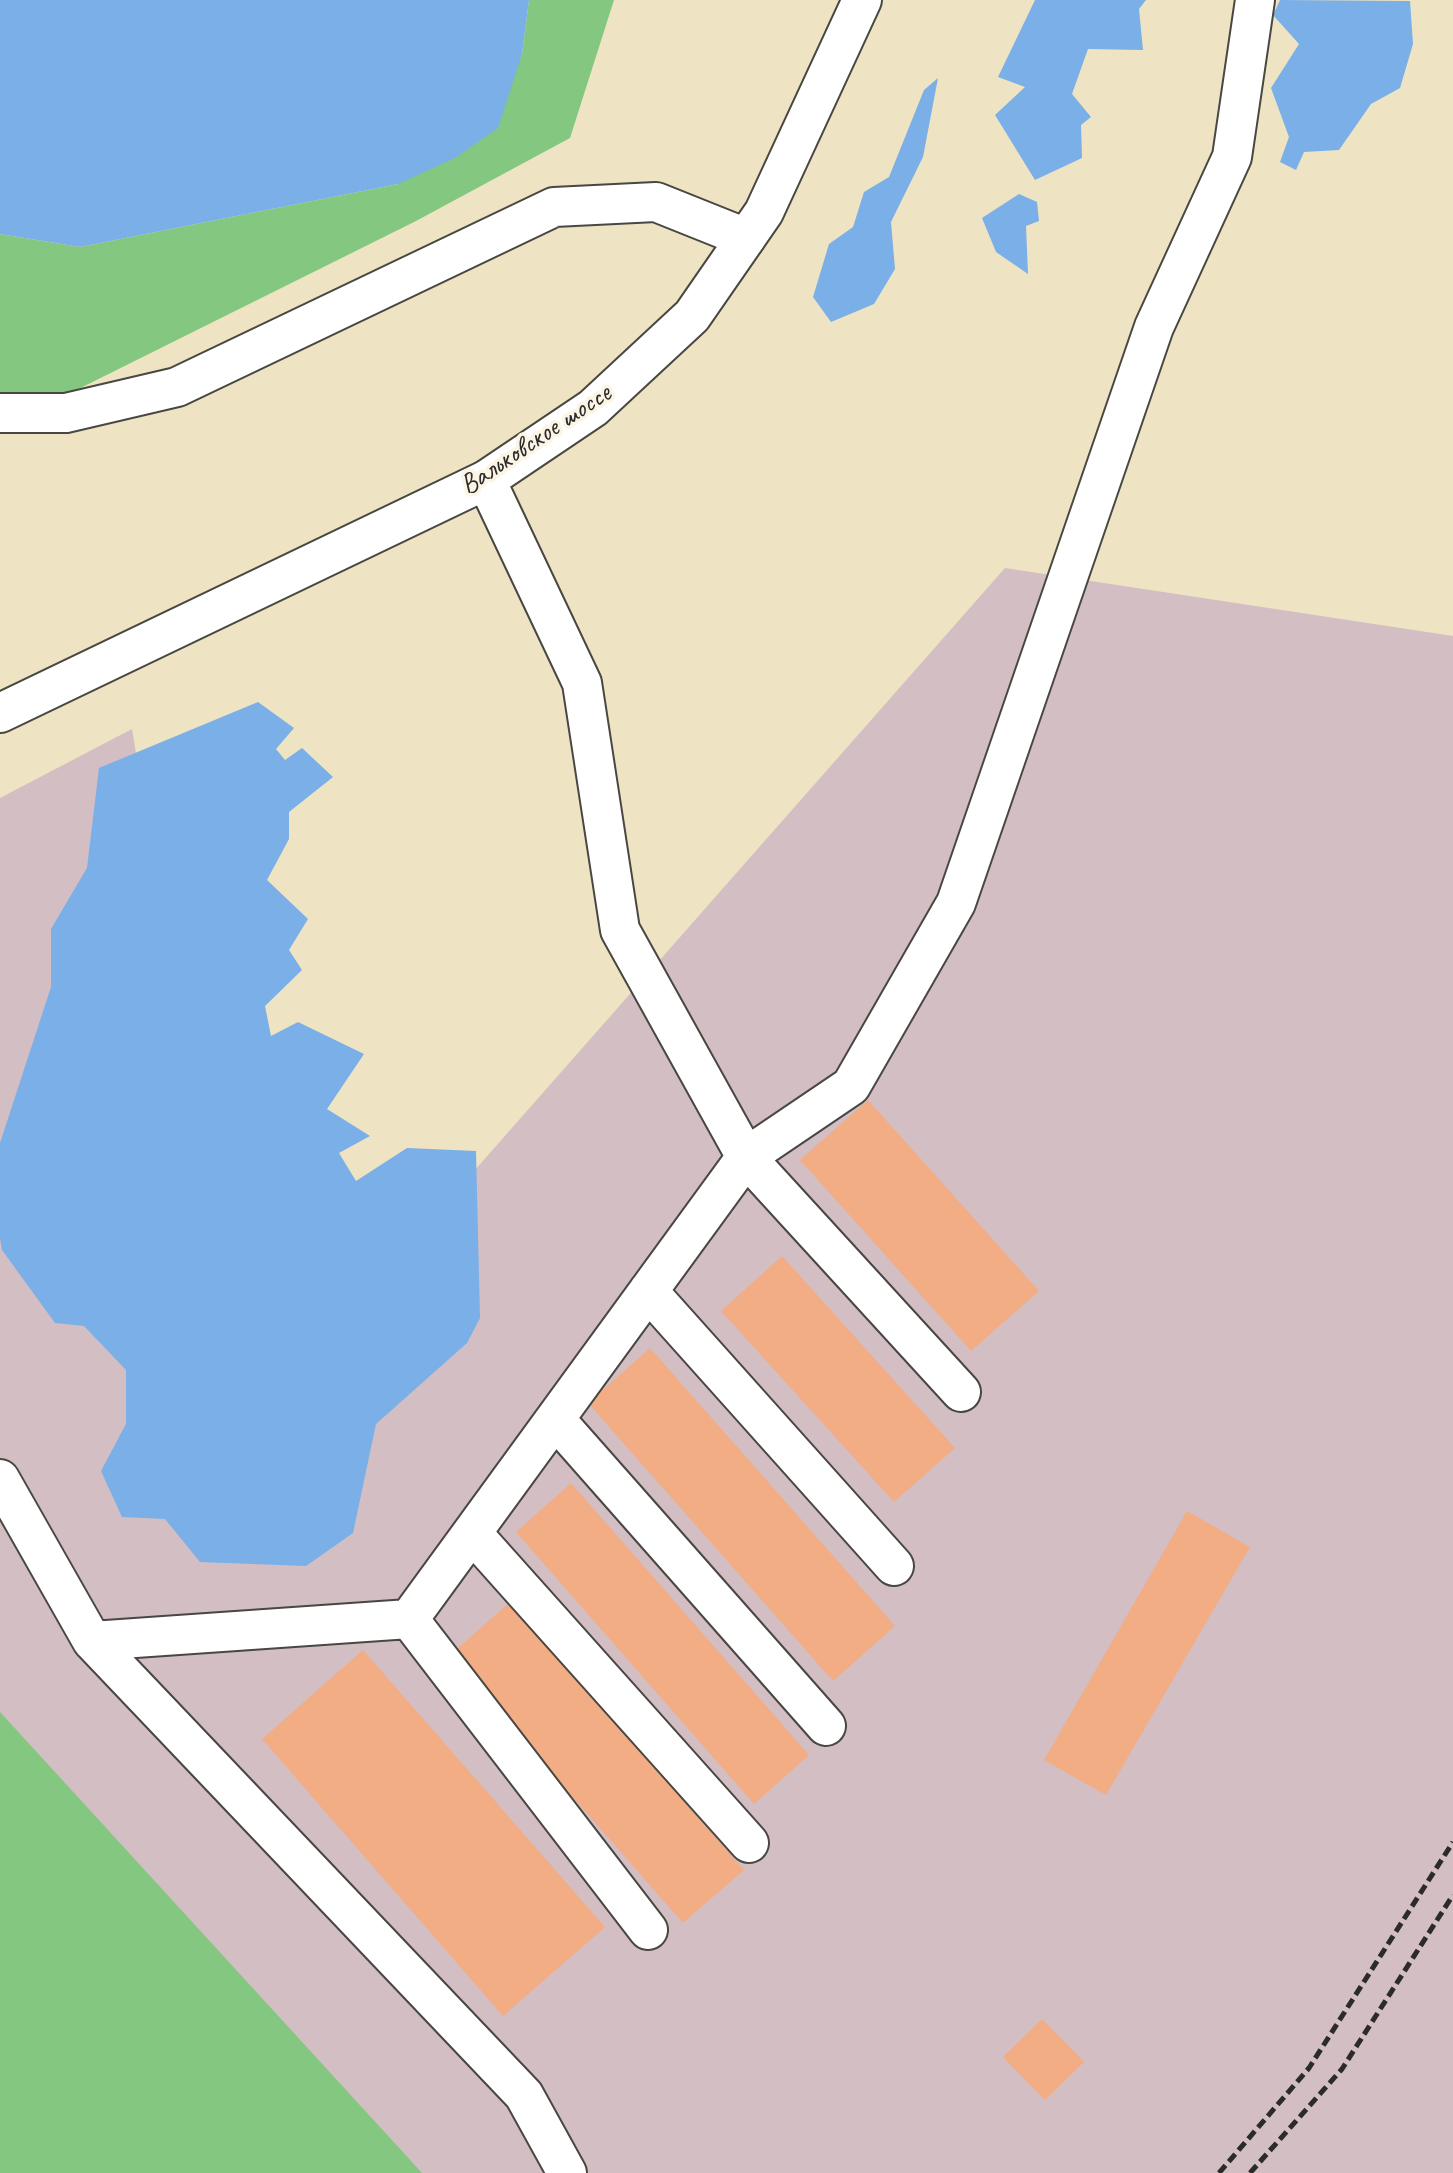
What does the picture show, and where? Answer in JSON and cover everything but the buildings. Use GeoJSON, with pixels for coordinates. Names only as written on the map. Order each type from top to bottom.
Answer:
{"type":"FeatureCollection","features":[{"type":"Feature","properties":{"kind":"main road","name":"Вальковское шоссе"},"geometry":{"type":"LineString","coordinates":[[0,713],[486,480],[593,408],[692,316],[765,212],[862,0]]}},
{"type":"Feature","properties":{"kind":"main road"},"geometry":{"type":"LineString","coordinates":[[409,1619],[746,1157],[850,1086],[956,903],[1154,327],[1233,157],[1255,0]]}},
{"type":"Feature","properties":{"kind":"main road"},"geometry":{"type":"LineString","coordinates":[[0,413],[66,413],[177,387],[554,207],[656,202],[746,238]]}},
{"type":"Feature","properties":{"kind":"main road"},"geometry":{"type":"LineString","coordinates":[[486,480],[582,683],[620,930],[746,1157],[961,1392]]}},
{"type":"Feature","properties":{"kind":"main road"},"geometry":{"type":"LineString","coordinates":[[648,1291],[894,1566]]}},
{"type":"Feature","properties":{"kind":"main road"},"geometry":{"type":"LineString","coordinates":[[555,1419],[826,1727]]}},
{"type":"Feature","properties":{"kind":"main road"},"geometry":{"type":"LineString","coordinates":[[0,1479],[92,1641],[524,2095],[567,2173]]}},
{"type":"Feature","properties":{"kind":"main road"},"geometry":{"type":"LineString","coordinates":[[472,1532],[749,1843]]}},
{"type":"Feature","properties":{"kind":"main road"},"geometry":{"type":"LineString","coordinates":[[92,1641],[409,1619]]}},
{"type":"Feature","properties":{"kind":"main road"},"geometry":{"type":"LineString","coordinates":[[409,1619],[648,1930]]}},
{"type":"Feature","properties":{"kind":"shaded area"},"geometry":{"type":"Polygon","coordinates":[[[1005,568],[1453,636],[1453,2173],[330,2173],[0,1817],[0,798],[132,729],[246,1430],[1005,568]]]}},
{"type":"Feature","properties":{"kind":"green space"},"geometry":{"type":"Polygon","coordinates":[[[529,0],[614,0],[570,138],[416,221],[0,428],[0,234],[80,247],[398,184],[522,54],[529,0]]]}},
{"type":"Feature","properties":{"kind":"green space"},"geometry":{"type":"Polygon","coordinates":[[[0,1712],[422,2173],[0,2173],[0,1712]]]}},
{"type":"Feature","properties":{"kind":"water"},"geometry":{"type":"Polygon","coordinates":[[[0,0],[529,0],[522,54],[498,128],[455,158],[398,184],[80,247],[0,234],[0,0]]]}},
{"type":"Feature","properties":{"kind":"water"},"geometry":{"type":"Polygon","coordinates":[[[1035,0],[1146,0],[1139,9],[1143,50],[1088,49],[1072,94],[1091,117],[1081,125],[1082,158],[1035,180],[995,115],[1025,87],[998,77],[1035,0]]]}},
{"type":"Feature","properties":{"kind":"water"},"geometry":{"type":"Polygon","coordinates":[[[1280,0],[1410,1],[1413,44],[1400,88],[1371,104],[1339,150],[1304,152],[1296,170],[1280,162],[1289,137],[1271,88],[1299,44],[1273,15],[1280,0]]]}},
{"type":"Feature","properties":{"kind":"water"},"geometry":{"type":"Polygon","coordinates":[[[938,78],[923,157],[891,222],[895,269],[874,304],[831,322],[813,297],[829,244],[853,227],[864,192],[889,177],[924,90],[938,78]]]}},
{"type":"Feature","properties":{"kind":"water"},"geometry":{"type":"Polygon","coordinates":[[[1019,194],[1037,202],[1039,221],[1026,226],[1028,274],[996,252],[982,218],[1019,194]]]}},
{"type":"Feature","properties":{"kind":"water"},"geometry":{"type":"Polygon","coordinates":[[[258,702],[294,728],[276,749],[285,760],[302,748],[333,777],[289,812],[289,839],[267,880],[308,919],[289,950],[302,970],[265,1006],[271,1036],[298,1022],[364,1054],[327,1109],[370,1136],[339,1153],[356,1181],[407,1148],[476,1151],[480,1318],[467,1343],[376,1424],[353,1533],[306,1566],[200,1562],[165,1519],[122,1517],[101,1471],[126,1424],[126,1370],[84,1326],[55,1323],[2,1250],[0,1238],[0,1143],[51,987],[51,929],[87,868],[99,768],[258,702]]]}},
{"type":"Feature","properties":{"kind":"railway"},"geometry":{"type":"LineString","coordinates":[[1219,2173],[1309,2068],[1453,1842]]}},
{"type":"Feature","properties":{"kind":"railway"},"geometry":{"type":"LineString","coordinates":[[1250,2173],[1342,2069],[1453,1895]]}}]}
